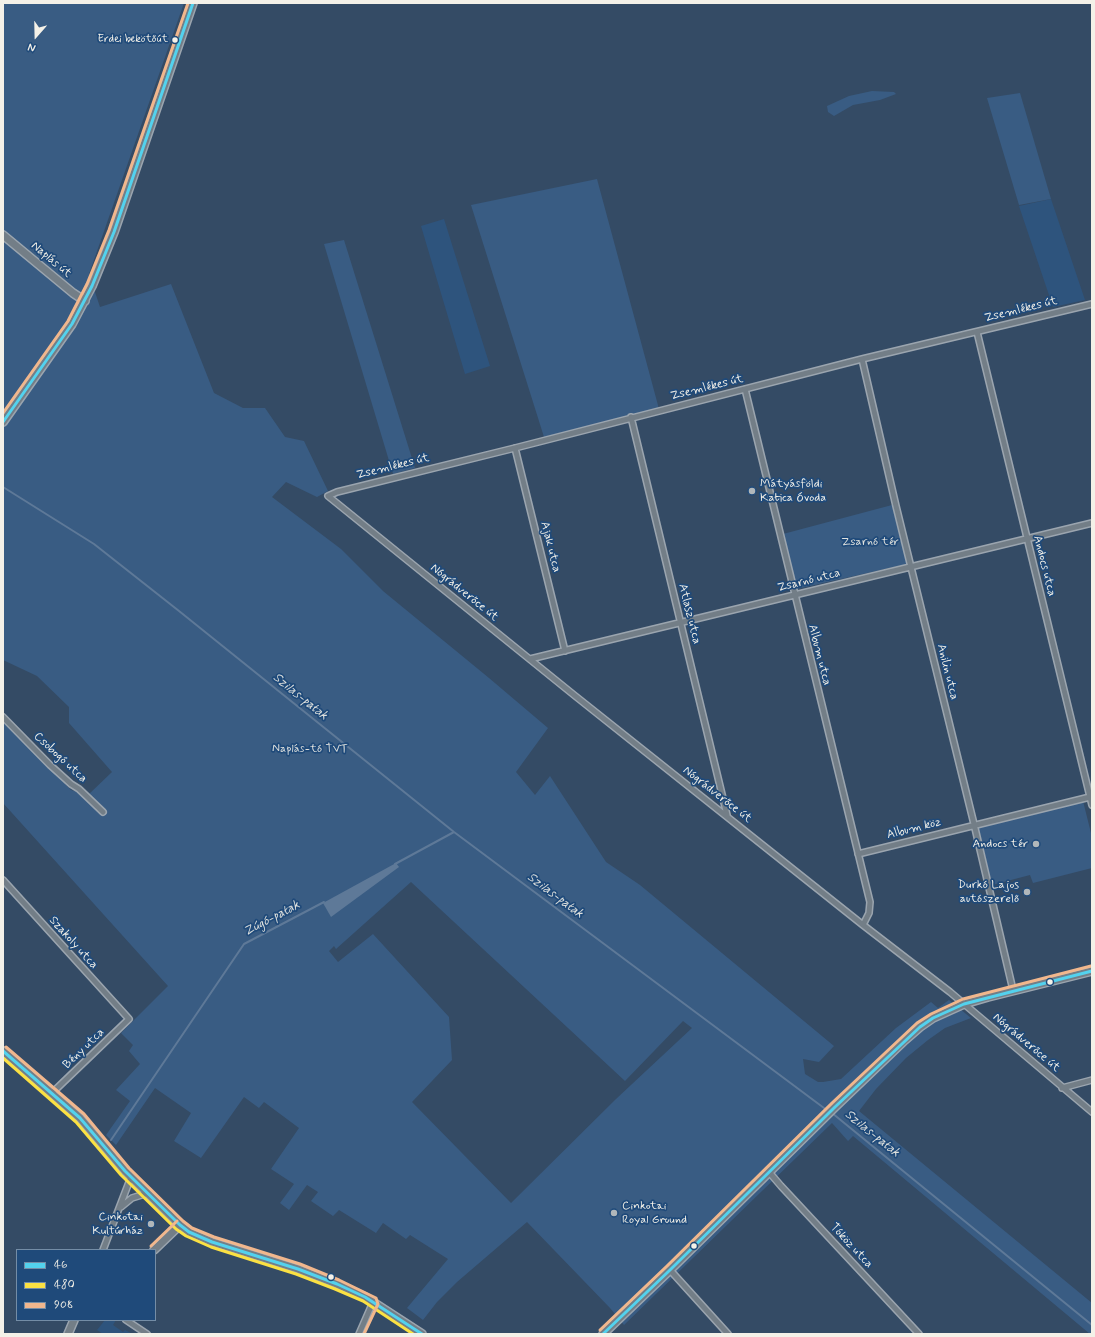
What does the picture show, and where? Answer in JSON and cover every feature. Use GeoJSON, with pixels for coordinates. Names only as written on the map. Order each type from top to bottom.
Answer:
{"type":"FeatureCollection","features":[{"type":"Feature","properties":{"kind":"main road"},"geometry":{"type":"LineString","coordinates":[[3,422],[58,344],[85,301],[98,274],[114,232],[193,3]]}},
{"type":"Feature","properties":{"kind":"main road","name":"Naplás út"},"geometry":{"type":"LineString","coordinates":[[3,235],[73,293],[85,301]]}},
{"type":"Feature","properties":{"kind":"main road"},"geometry":{"type":"LineString","coordinates":[[603,1334],[827,1115],[920,1027],[934,1018],[964,1004],[1013,990],[1092,971]]}},
{"type":"Feature","properties":{"kind":"main road"},"geometry":{"type":"LineString","coordinates":[[3,1051],[80,1118],[132,1177],[180,1225],[189,1232],[201,1238],[298,1268],[337,1284],[373,1302],[422,1334]]}},
{"type":"Feature","properties":{"kind":"main road"},"geometry":{"type":"LineString","coordinates":[[155,1249],[180,1225]]}},
{"type":"Feature","properties":{"kind":"main road"},"geometry":{"type":"LineString","coordinates":[[68,1334],[74,1321]]}},
{"type":"Feature","properties":{"kind":"street","name":"Zsemlékes út"},"geometry":{"type":"LineString","coordinates":[[328,496],[345,490],[515,448],[631,417],[862,359],[1092,304]]}},
{"type":"Feature","properties":{"kind":"street","name":"Andocs utca"},"geometry":{"type":"LineString","coordinates":[[977,332],[1092,805]]}},
{"type":"Feature","properties":{"kind":"street","name":"Anilin utca"},"geometry":{"type":"LineString","coordinates":[[862,359],[1013,990]]}},
{"type":"Feature","properties":{"kind":"street","name":"Album utca"},"geometry":{"type":"LineString","coordinates":[[745,389],[870,908],[863,925]]}},
{"type":"Feature","properties":{"kind":"street","name":"Atlasz utca"},"geometry":{"type":"LineString","coordinates":[[631,417],[727,815]]}},
{"type":"Feature","properties":{"kind":"street","name":"Ajak utca"},"geometry":{"type":"LineString","coordinates":[[515,448],[565,651]]}},
{"type":"Feature","properties":{"kind":"street","name":"Nógrádverőce út"},"geometry":{"type":"LineString","coordinates":[[328,496],[863,925],[950,992],[1092,1112]]}},
{"type":"Feature","properties":{"kind":"street","name":"Zsarnó utca"},"geometry":{"type":"LineString","coordinates":[[530,659],[1092,523]]}},
{"type":"Feature","properties":{"kind":"street","name":"Csobogó utca"},"geometry":{"type":"LineString","coordinates":[[3,718],[50,765],[71,784],[79,789],[103,812]]}},
{"type":"Feature","properties":{"kind":"street"},"geometry":{"type":"LineString","coordinates":[[974,824],[1090,794]]}},
{"type":"Feature","properties":{"kind":"street","name":"Album köz"},"geometry":{"type":"LineString","coordinates":[[858,854],[974,824]]}},
{"type":"Feature","properties":{"kind":"street","name":"Szakoly utca"},"geometry":{"type":"LineString","coordinates":[[3,880],[129,1019]]}},
{"type":"Feature","properties":{"kind":"street","name":"Bény utca"},"geometry":{"type":"LineString","coordinates":[[52,1093],[129,1019]]}},
{"type":"Feature","properties":{"kind":"street"},"geometry":{"type":"LineString","coordinates":[[1062,1088],[1092,1080]]}},
{"type":"Feature","properties":{"kind":"street","name":"Tóköz utca"},"geometry":{"type":"LineString","coordinates":[[769,1172],[919,1334]]}},
{"type":"Feature","properties":{"kind":"street"},"geometry":{"type":"LineString","coordinates":[[103,1249],[132,1177]]}},
{"type":"Feature","properties":{"kind":"street"},"geometry":{"type":"LineString","coordinates":[[120,1207],[132,1198],[148,1193]]}},
{"type":"Feature","properties":{"kind":"street"},"geometry":{"type":"LineString","coordinates":[[670,1270],[728,1334]]}},
{"type":"Feature","properties":{"kind":"street"},"geometry":{"type":"LineString","coordinates":[[359,1334],[373,1302]]}},
{"type":"Feature","properties":{"kind":"street"},"geometry":{"type":"LineString","coordinates":[[128,1321],[147,1334]]}},
{"type":"Feature","properties":{"kind":"shaded area"},"geometry":{"type":"Polygon","coordinates":[[[1051,199],[1085,300],[1053,307],[1019,206],[1051,199]]]}},
{"type":"Feature","properties":{"kind":"shaded area"},"geometry":{"type":"Polygon","coordinates":[[[444,219],[490,366],[465,374],[421,226],[444,219]]]}},
{"type":"Feature","properties":{"kind":"shaded area"},"geometry":{"type":"Polygon","coordinates":[[[396,863],[399,867],[331,917],[323,903],[396,863]]]}},
{"type":"Feature","properties":{"kind":"shaded area"},"geometry":{"type":"Polygon","coordinates":[[[104,1321],[115,1321],[113,1325],[123,1332],[125,1330],[131,1333],[103,1334],[97,1330],[104,1321]]]}},
{"type":"Feature","properties":{"kind":"green space","name":"Naplás-tó TVT"},"geometry":{"type":"Polygon","coordinates":[[[3,3],[184,3],[89,274],[100,307],[171,284],[214,393],[243,408],[265,408],[285,437],[304,441],[328,491],[317,497],[286,482],[272,497],[341,549],[383,591],[548,728],[516,772],[535,795],[550,776],[606,862],[640,885],[834,1046],[819,1062],[803,1059],[805,1074],[818,1082],[841,1079],[896,1028],[931,1002],[938,1008],[949,1000],[971,1018],[945,1028],[906,1058],[876,1089],[859,1111],[1092,1303],[1092,1334],[1090,1334],[853,1136],[848,1141],[832,1123],[624,1325],[610,1308],[527,1222],[457,1282],[437,1302],[423,1320],[407,1308],[448,1259],[410,1235],[406,1239],[383,1223],[376,1233],[339,1210],[333,1216],[311,1201],[318,1192],[307,1185],[289,1210],[280,1203],[294,1184],[271,1169],[299,1128],[264,1102],[259,1108],[244,1097],[201,1158],[174,1141],[191,1113],[155,1088],[116,1145],[106,1135],[130,1101],[116,1090],[140,1064],[129,1051],[133,1045],[121,1033],[168,986],[3,803],[3,720],[71,790],[88,795],[112,772],[69,723],[69,707],[37,676],[3,660],[3,3]],[[411,882],[336,949],[334,946],[329,951],[338,962],[373,934],[449,1017],[452,1060],[412,1102],[511,1203],[616,1099],[692,1028],[683,1021],[625,1081],[411,882]]]}},
{"type":"Feature","properties":{"kind":"green space"},"geometry":{"type":"Polygon","coordinates":[[[872,91],[894,92],[896,94],[880,100],[853,105],[834,116],[828,112],[827,106],[849,96],[872,91]]]}},
{"type":"Feature","properties":{"kind":"green space"},"geometry":{"type":"Polygon","coordinates":[[[1020,93],[1051,199],[1019,205],[987,98],[1020,93]]]}},
{"type":"Feature","properties":{"kind":"green space"},"geometry":{"type":"Polygon","coordinates":[[[597,179],[659,409],[544,437],[471,205],[597,179]]]}},
{"type":"Feature","properties":{"kind":"green space"},"geometry":{"type":"Polygon","coordinates":[[[344,240],[415,468],[393,474],[324,244],[344,240]]]}},
{"type":"Feature","properties":{"kind":"green space","name":"Zsarnó tér"},"geometry":{"type":"Polygon","coordinates":[[[892,505],[907,564],[797,589],[783,534],[892,505]]]}},
{"type":"Feature","properties":{"kind":"green space"},"geometry":{"type":"Polygon","coordinates":[[[1083,801],[1092,837],[1092,868],[1033,883],[1030,875],[992,885],[978,826],[1083,801]]]}},
{"type":"Feature","properties":{"kind":"waterway","name":"Szilas-patak"},"geometry":{"type":"LineString","coordinates":[[3,487],[94,544],[454,832],[828,1111]]}},
{"type":"Feature","properties":{"kind":"waterway","name":"Zúgó-patak"},"geometry":{"type":"LineString","coordinates":[[395,864],[454,832]]}},
{"type":"Feature","properties":{"kind":"waterway","name":"Zúgó-patak"},"geometry":{"type":"LineString","coordinates":[[111,1140],[244,944],[324,902]]}},
{"type":"Feature","properties":{"kind":"waterway","name":"Szilas-patak"},"geometry":{"type":"LineString","coordinates":[[832,1113],[1092,1325]]}},
{"type":"Feature","properties":{"kind":"transit line","name":"908"},"geometry":{"type":"LineString","coordinates":[[3,413],[68,321],[87,284],[109,230],[188,3]]}},
{"type":"Feature","properties":{"kind":"transit line","name":"46"},"geometry":{"type":"LineString","coordinates":[[3,422],[72,324],[92,286],[114,232],[193,3]]}},
{"type":"Feature","properties":{"kind":"transit line","name":"908"},"geometry":{"type":"LineString","coordinates":[[600,1330],[832,1103],[917,1023],[931,1014],[963,999],[1091,966]]}},
{"type":"Feature","properties":{"kind":"transit line","name":"46"},"geometry":{"type":"LineString","coordinates":[[603,1334],[835,1107],[920,1027],[933,1018],[964,1004],[1092,971]]}},
{"type":"Feature","properties":{"kind":"transit line","name":"908"},"geometry":{"type":"LineString","coordinates":[[6,1047],[84,1114],[129,1168],[192,1228],[214,1237],[300,1264],[339,1280],[376,1298],[378,1304],[364,1334]]}},
{"type":"Feature","properties":{"kind":"transit line","name":"46"},"geometry":{"type":"LineString","coordinates":[[3,1051],[80,1118],[125,1171],[189,1232],[212,1242],[298,1269],[337,1284],[365,1297],[422,1334]]}},
{"type":"Feature","properties":{"kind":"transit line","name":"480"},"geometry":{"type":"LineString","coordinates":[[3,1058],[76,1122],[121,1175],[176,1229],[186,1236],[211,1247],[296,1274],[363,1301],[413,1334]]}},
{"type":"Feature","properties":{"kind":"transit line","name":"908"},"geometry":{"type":"LineString","coordinates":[[151,1246],[177,1221]]}},
{"type":"Feature","properties":{"kind":"place","name":"Erdei bekötőút"},"geometry":{"type":"Point","coordinates":[175,40]}},
{"type":"Feature","properties":{"kind":"place","name":"Mátyásföldi Katica Óvoda"},"geometry":{"type":"Point","coordinates":[752,491]}},
{"type":"Feature","properties":{"kind":"place","name":"Andocs tér"},"geometry":{"type":"Point","coordinates":[1036,844]}},
{"type":"Feature","properties":{"kind":"place","name":"Durkó Lajos autószerelő"},"geometry":{"type":"Point","coordinates":[1027,892]}},
{"type":"Feature","properties":{"kind":"place","name":"Cinkotai Royal Ground"},"geometry":{"type":"Point","coordinates":[614,1213]}},
{"type":"Feature","properties":{"kind":"place","name":"Cinkotai Kultúrház"},"geometry":{"type":"Point","coordinates":[151,1224]}}]}
